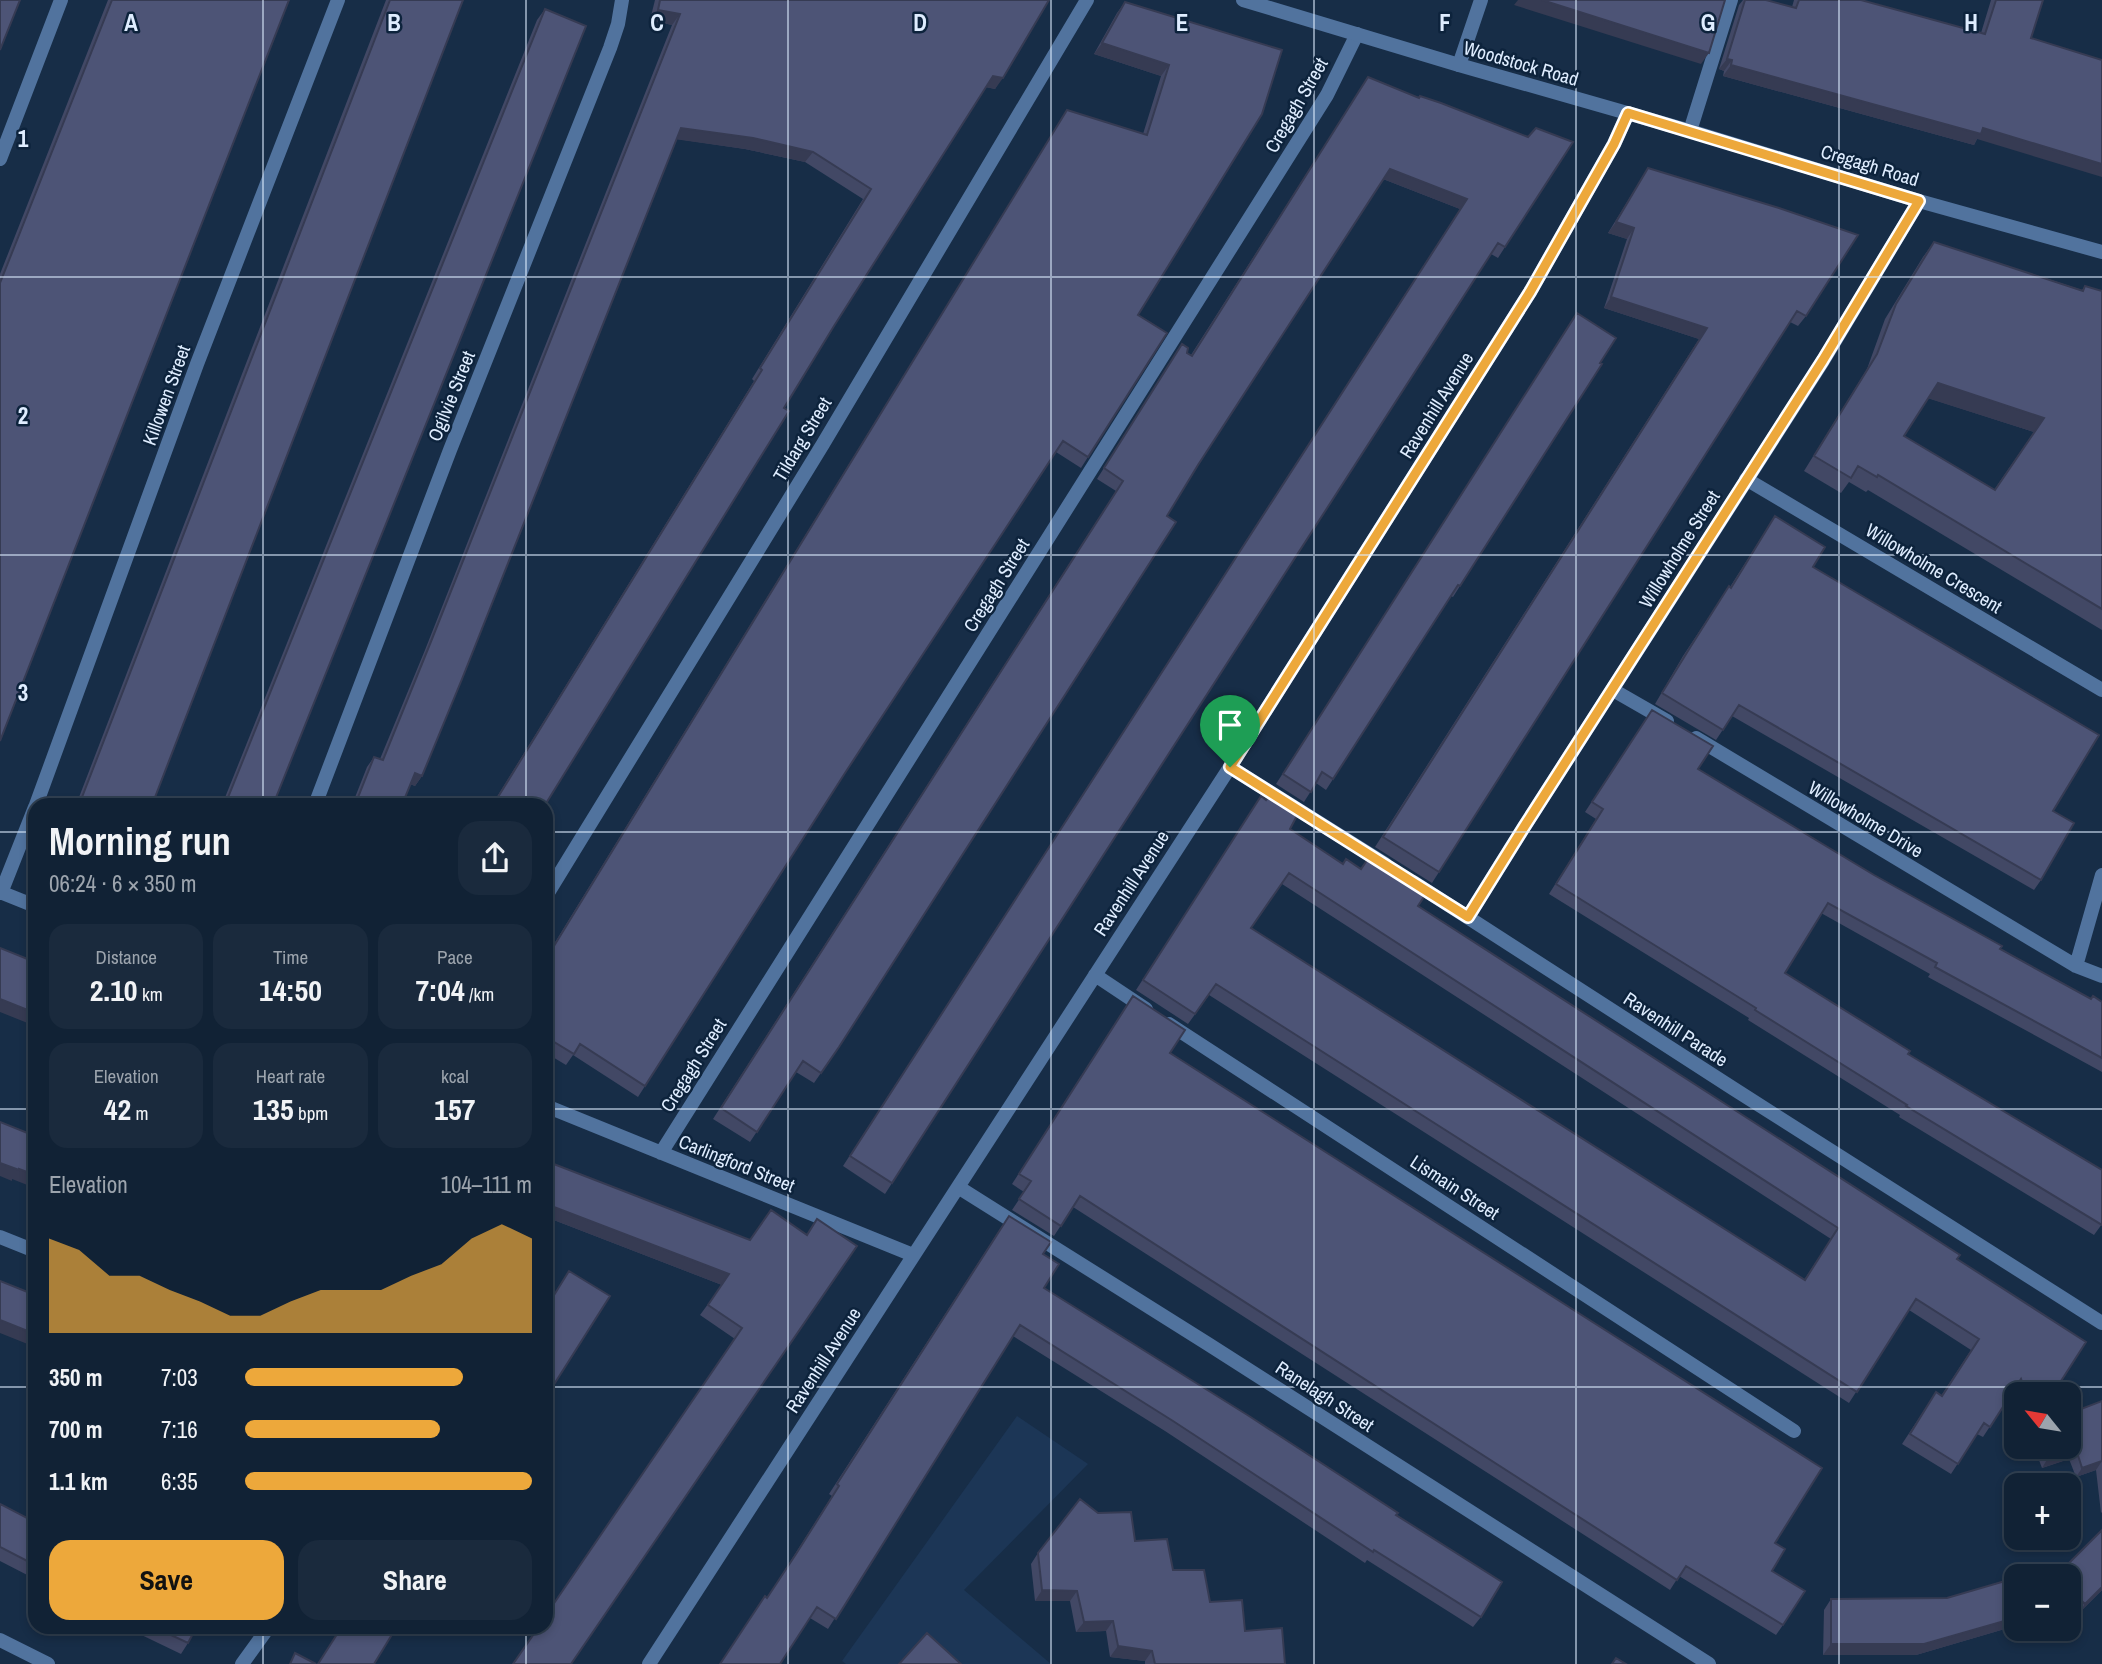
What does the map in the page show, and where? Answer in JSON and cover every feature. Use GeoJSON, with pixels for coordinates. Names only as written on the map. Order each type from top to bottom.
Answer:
{"type":"FeatureCollection","features":[{"type":"Feature","properties":{"kind":"street"},"geometry":{"type":"LineString","coordinates":[[0,159],[61,0]]}},
{"type":"Feature","properties":{"kind":"street","name":"Killowen Street"},"geometry":{"type":"LineString","coordinates":[[38,798],[193,377],[338,0]]}},
{"type":"Feature","properties":{"kind":"street","name":"Ogilvie Street"},"geometry":{"type":"LineString","coordinates":[[318,798],[450,450],[610,48],[622,0]]}},
{"type":"Feature","properties":{"kind":"street","name":"Tildarg Street"},"geometry":{"type":"LineString","coordinates":[[553,885],[823,444],[1087,0]]}},
{"type":"Feature","properties":{"kind":"street","name":"Woodstock Road"},"geometry":{"type":"LineString","coordinates":[[1243,0],[1628,113]]}},
{"type":"Feature","properties":{"kind":"street"},"geometry":{"type":"LineString","coordinates":[[1459,65],[1481,0]]}},
{"type":"Feature","properties":{"kind":"street"},"geometry":{"type":"LineString","coordinates":[[1690,131],[1731,0]]}},
{"type":"Feature","properties":{"kind":"street","name":"Cregagh Street"},"geometry":{"type":"LineString","coordinates":[[661,1153],[1320,107],[1357,34]]}},
{"type":"Feature","properties":{"kind":"street","name":"Cregagh Road"},"geometry":{"type":"LineString","coordinates":[[1628,113],[1919,201],[2102,252]]}},
{"type":"Feature","properties":{"kind":"street","name":"Ravenhill Avenue"},"geometry":{"type":"LineString","coordinates":[[649,1664],[1230,767],[1530,292],[1614,144],[1628,113]]}},
{"type":"Feature","properties":{"kind":"street","name":"Willowholme Street"},"geometry":{"type":"LineString","coordinates":[[1468,917],[1823,360],[1919,201]]}},
{"type":"Feature","properties":{"kind":"street","name":"Willowholme Crescent"},"geometry":{"type":"LineString","coordinates":[[1746,479],[2102,690]]}},
{"type":"Feature","properties":{"kind":"street","name":"Willowholme Drive"},"geometry":{"type":"LineString","coordinates":[[1613,690],[2076,966],[2102,976]]}},
{"type":"Feature","properties":{"kind":"street","name":"Ravenhill Parade"},"geometry":{"type":"LineString","coordinates":[[1230,767],[2102,1323]]}},
{"type":"Feature","properties":{"kind":"street","name":"Killowen Street"},"geometry":{"type":"LineString","coordinates":[[0,892],[28,823]]}},
{"type":"Feature","properties":{"kind":"street"},"geometry":{"type":"LineString","coordinates":[[2076,966],[2102,876]]}},
{"type":"Feature","properties":{"kind":"street"},"geometry":{"type":"LineString","coordinates":[[0,892],[28,903]]}},
{"type":"Feature","properties":{"kind":"street","name":"Lismain Street"},"geometry":{"type":"LineString","coordinates":[[1095,975],[1794,1431]]}},
{"type":"Feature","properties":{"kind":"street","name":"Carlingford Street"},"geometry":{"type":"LineString","coordinates":[[553,1109],[913,1255]]}},
{"type":"Feature","properties":{"kind":"street","name":"Ranelagh Street"},"geometry":{"type":"LineString","coordinates":[[958,1187],[1709,1664]]}},
{"type":"Feature","properties":{"kind":"street"},"geometry":{"type":"LineString","coordinates":[[0,1237],[28,1248]]}},
{"type":"Feature","properties":{"kind":"street"},"geometry":{"type":"LineString","coordinates":[[242,1664],[264,1634]]}},
{"type":"Feature","properties":{"kind":"street"},"geometry":{"type":"LineString","coordinates":[[0,1640],[48,1664]]}},
{"type":"Feature","properties":{"kind":"shaded area"},"geometry":{"type":"Polygon","coordinates":[[[1017,1416],[1088,1464],[964,1590],[1051,1664],[846,1664],[842,1661],[1017,1416]]]}},
{"type":"Feature","properties":{"kind":"building"},"geometry":{"type":"Polygon","coordinates":[[[0,0],[20,0],[0,50],[0,0]]]}},
{"type":"Feature","properties":{"kind":"building"},"geometry":{"type":"Polygon","coordinates":[[[112,0],[289,0],[0,741],[0,283],[112,0]]]}},
{"type":"Feature","properties":{"kind":"building"},"geometry":{"type":"Polygon","coordinates":[[[390,0],[463,0],[155,798],[82,798],[390,0]]]}},
{"type":"Feature","properties":{"kind":"building"},"geometry":{"type":"Polygon","coordinates":[[[660,0],[1049,0],[1003,78],[993,76],[834,326],[784,408],[789,411],[549,798],[497,798],[871,189],[813,152],[753,138],[681,128],[422,776],[415,773],[405,798],[358,798],[374,757],[383,760],[680,14],[658,10],[660,0]]]}},
{"type":"Feature","properties":{"kind":"building"},"geometry":{"type":"Polygon","coordinates":[[[1542,0],[1725,0],[1709,53],[1542,0]]]}},
{"type":"Feature","properties":{"kind":"building"},"geometry":{"type":"Polygon","coordinates":[[[1745,0],[1766,0],[1796,8],[1799,0],[1861,0],[1985,34],[1996,0],[2043,0],[2031,38],[2102,60],[2102,164],[1983,128],[1981,134],[1731,65],[1732,60],[1727,59],[1745,0]]]}},
{"type":"Feature","properties":{"kind":"building"},"geometry":{"type":"Polygon","coordinates":[[[1125,2],[1282,50],[1262,114],[1138,315],[1167,333],[1088,457],[1063,441],[845,773],[645,1086],[580,1044],[574,1054],[553,1041],[553,948],[1067,110],[1147,135],[1169,65],[1102,43],[1125,2]]]}},
{"type":"Feature","properties":{"kind":"building"},"geometry":{"type":"Polygon","coordinates":[[[545,9],[586,26],[276,798],[228,798],[545,9]]]}},
{"type":"Feature","properties":{"kind":"building"},"geometry":{"type":"Polygon","coordinates":[[[1368,77],[1528,137],[1536,128],[1573,142],[1505,247],[1498,243],[892,1183],[850,1156],[1467,199],[1390,169],[1167,516],[1176,522],[839,1047],[821,1073],[803,1061],[757,1132],[721,1108],[1123,481],[1104,468],[1182,344],[1192,356],[1368,77]]]}},
{"type":"Feature","properties":{"kind":"building"},"geometry":{"type":"Polygon","coordinates":[[[1648,168],[1858,235],[1806,316],[1797,311],[1439,872],[1383,837],[1707,328],[1611,297],[1634,228],[1616,222],[1648,168]]]}},
{"type":"Feature","properties":{"kind":"building"},"geometry":{"type":"Polygon","coordinates":[[[1934,242],[2083,291],[2085,286],[2102,291],[2102,609],[1878,475],[1877,477],[1858,466],[1851,478],[1814,456],[1877,354],[1896,304],[1934,242]],[[1938,383],[1904,436],[1995,490],[2044,418],[1938,383]]]}},
{"type":"Feature","properties":{"kind":"building"},"geometry":{"type":"Polygon","coordinates":[[[1577,313],[1616,338],[1600,363],[1602,364],[1333,779],[1322,772],[1311,792],[1283,774],[1577,313]]]}},
{"type":"Feature","properties":{"kind":"building"},"geometry":{"type":"Polygon","coordinates":[[[1775,516],[1825,547],[1813,567],[2099,735],[2053,811],[2074,823],[2041,880],[1739,705],[1723,730],[1662,693],[1775,516]]]}},
{"type":"Feature","properties":{"kind":"building"},"geometry":{"type":"Polygon","coordinates":[[[1652,710],[1713,746],[1698,769],[1874,875],[2002,946],[2000,949],[2091,999],[2093,996],[2102,1002],[2102,1058],[1935,967],[1937,963],[1828,903],[1785,973],[1910,1051],[1908,1054],[2102,1170],[2102,1225],[1906,1106],[1755,1010],[1756,1008],[1556,884],[1603,809],[1592,802],[1652,710]]]}},
{"type":"Feature","properties":{"kind":"building"},"geometry":{"type":"Polygon","coordinates":[[[1273,790],[1301,808],[1290,829],[1343,864],[1346,859],[1361,869],[1372,853],[1429,889],[1418,906],[1960,1255],[1957,1259],[2086,1342],[2060,1382],[2022,1382],[2021,1379],[2019,1382],[2004,1382],[2004,1405],[1990,1427],[1984,1423],[1958,1464],[1910,1434],[1936,1392],[1942,1396],[1979,1339],[1916,1299],[1857,1392],[1216,984],[1195,1014],[1143,980],[1261,796],[1266,800],[1273,790]],[[1289,873],[1251,928],[1805,1280],[1838,1228],[1289,873]]]}},
{"type":"Feature","properties":{"kind":"building"},"geometry":{"type":"Polygon","coordinates":[[[0,948],[28,959],[28,1010],[0,999],[0,948]]]}},
{"type":"Feature","properties":{"kind":"building"},"geometry":{"type":"Polygon","coordinates":[[[1133,996],[1185,1030],[1170,1053],[1822,1468],[1775,1543],[1785,1549],[1772,1571],[1805,1591],[1783,1625],[1686,1566],[1677,1580],[1080,1196],[1061,1226],[1019,1199],[1031,1181],[1019,1174],[1133,996]]]}},
{"type":"Feature","properties":{"kind":"building"},"geometry":{"type":"Polygon","coordinates":[[[0,1122],[28,1133],[28,1173],[0,1163],[0,1122]]]}},
{"type":"Feature","properties":{"kind":"building"},"geometry":{"type":"Polygon","coordinates":[[[553,1164],[750,1240],[771,1210],[807,1235],[817,1219],[857,1246],[571,1664],[513,1664],[534,1634],[553,1634],[553,1605],[742,1328],[708,1305],[729,1274],[553,1207],[553,1164]]]}},
{"type":"Feature","properties":{"kind":"building"},"geometry":{"type":"Polygon","coordinates":[[[1009,1216],[1051,1242],[1043,1254],[1059,1264],[1044,1288],[1249,1416],[1398,1513],[1396,1515],[1502,1582],[1481,1617],[1374,1550],[1373,1552],[1020,1325],[836,1619],[817,1607],[780,1664],[720,1664],[796,1554],[839,1486],[837,1484],[1009,1216]]]}},
{"type":"Feature","properties":{"kind":"building"},"geometry":{"type":"Polygon","coordinates":[[[569,1271],[610,1296],[553,1386],[553,1297],[569,1271]]]}},
{"type":"Feature","properties":{"kind":"building"},"geometry":{"type":"Polygon","coordinates":[[[0,1281],[28,1292],[28,1331],[0,1320],[0,1281]]]}},
{"type":"Feature","properties":{"kind":"building"},"geometry":{"type":"Polygon","coordinates":[[[2102,1401],[2102,1461],[2082,1468],[2079,1460],[2081,1409],[2102,1401]]]}},
{"type":"Feature","properties":{"kind":"building"},"geometry":{"type":"Polygon","coordinates":[[[1080,1499],[1098,1513],[1131,1512],[1135,1541],[1167,1539],[1173,1570],[1204,1570],[1210,1602],[1242,1600],[1245,1631],[1282,1628],[1285,1664],[1155,1664],[1152,1651],[1118,1646],[1113,1621],[1084,1622],[1077,1591],[1042,1590],[1038,1553],[1080,1499]]]}},
{"type":"Feature","properties":{"kind":"building"},"geometry":{"type":"Polygon","coordinates":[[[0,1504],[28,1518],[28,1561],[0,1547],[0,1504]]]}},
{"type":"Feature","properties":{"kind":"building"},"geometry":{"type":"Polygon","coordinates":[[[2102,1530],[2102,1587],[2085,1604],[2081,1600],[2081,1564],[2068,1564],[2102,1530]]]}},
{"type":"Feature","properties":{"kind":"building"},"geometry":{"type":"Polygon","coordinates":[[[2004,1581],[2004,1621],[1924,1644],[1831,1644],[1831,1599],[1947,1598],[2004,1581]]]}},
{"type":"Feature","properties":{"kind":"building"},"geometry":{"type":"Polygon","coordinates":[[[927,1633],[961,1664],[899,1664],[927,1633]]]}},
{"type":"Feature","properties":{"kind":"building"},"geometry":{"type":"Polygon","coordinates":[[[169,1634],[193,1634],[188,1643],[169,1634]]]}},
{"type":"Feature","properties":{"kind":"building"},"geometry":{"type":"Polygon","coordinates":[[[337,1634],[392,1634],[374,1664],[318,1664],[337,1634]]]}},
{"type":"Feature","properties":{"kind":"building"},"geometry":{"type":"Polygon","coordinates":[[[295,1653],[316,1664],[290,1664],[295,1653]]]}},
{"type":"Feature","properties":{"kind":"building"},"geometry":{"type":"Polygon","coordinates":[[[1616,1658],[1626,1664],[1612,1664],[1616,1658]]]}},
{"type":"Feature","properties":{"kind":"route"},"geometry":{"type":"LineString","coordinates":[[1628,113],[1919,201],[1823,360],[1468,917],[1230,767],[1530,292],[1614,144],[1628,113]]}}]}
